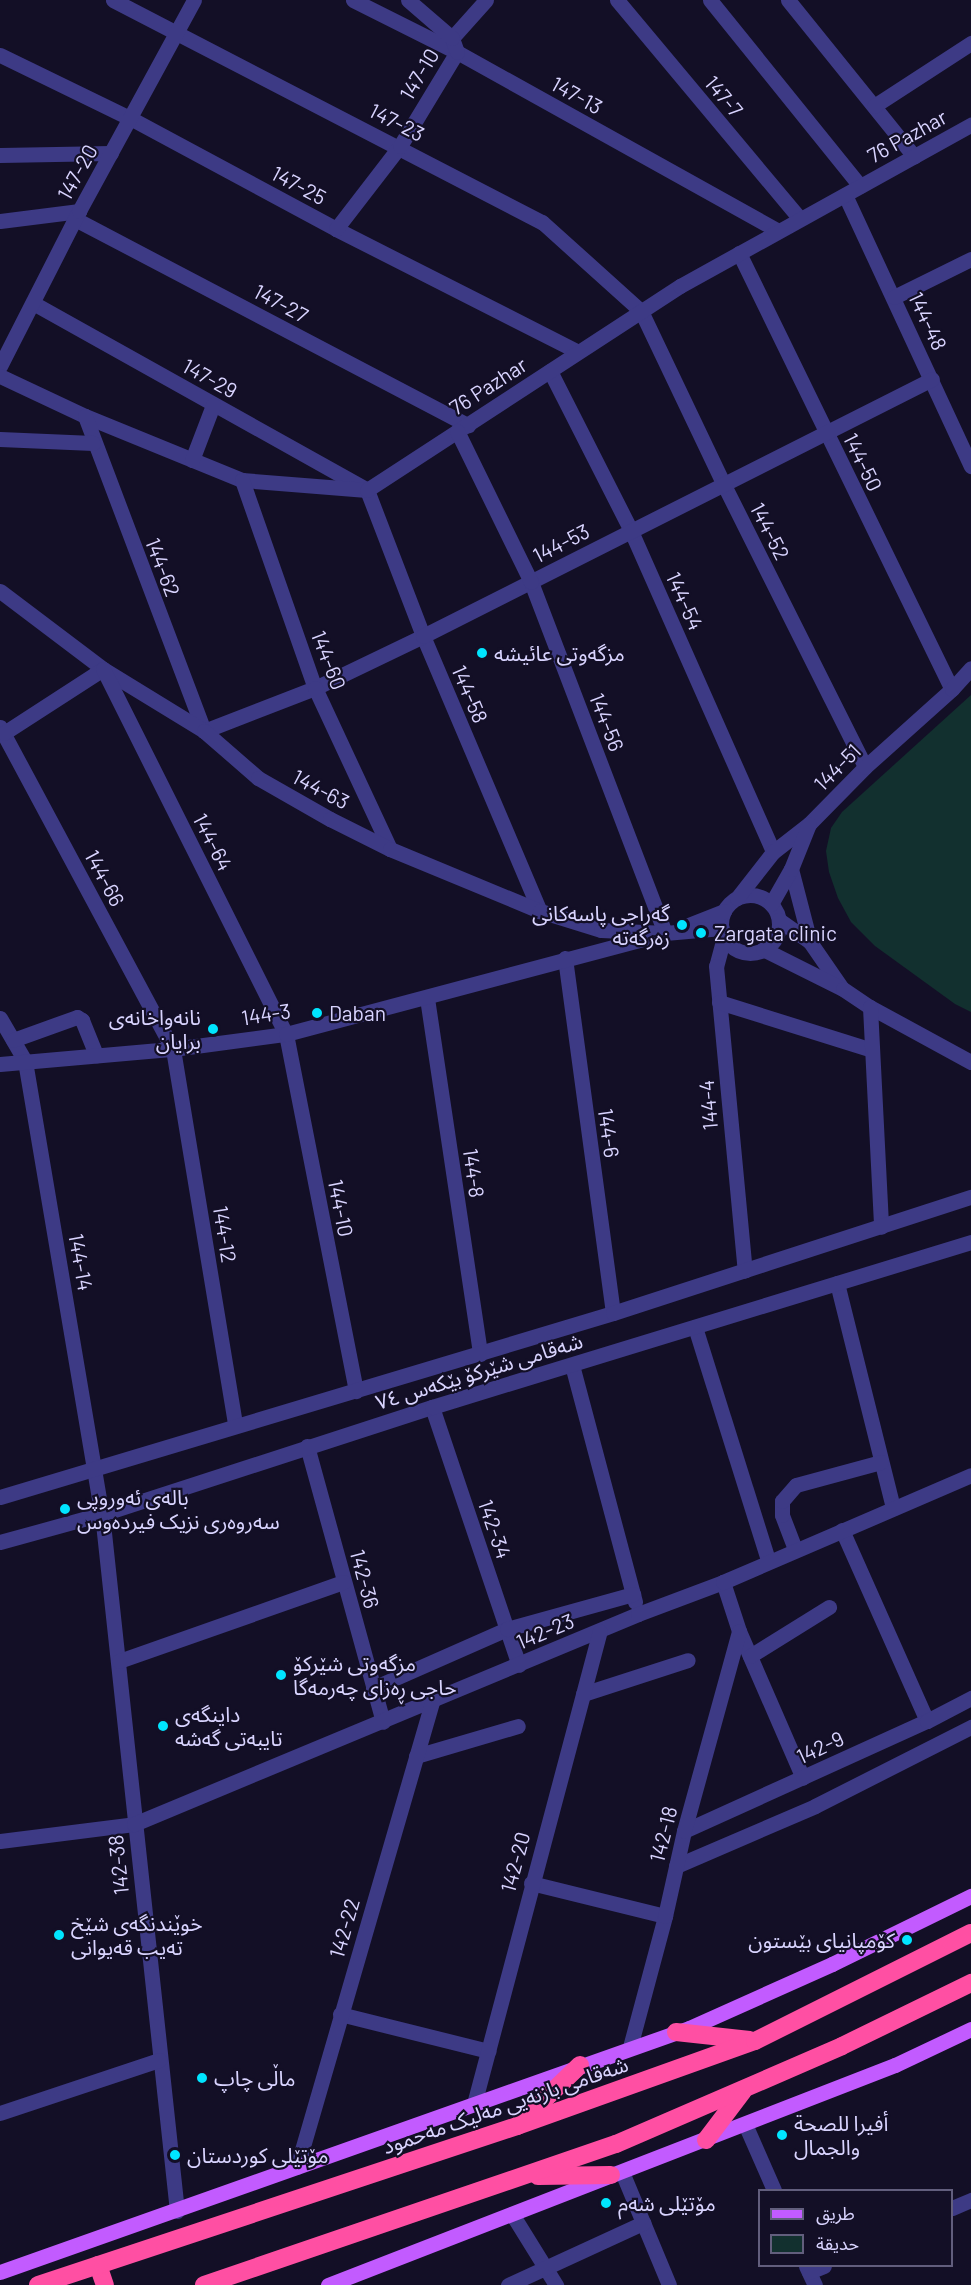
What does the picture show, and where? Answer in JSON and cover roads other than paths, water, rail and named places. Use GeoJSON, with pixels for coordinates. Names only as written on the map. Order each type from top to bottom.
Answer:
{"type":"FeatureCollection","features":[{"type":"Feature","properties":{"kind":"highway"},"geometry":{"type":"LineString","coordinates":[[893,1971],[971,1919]]}},
{"type":"Feature","properties":{"kind":"highway","name":"شەقامی بازنەیی مەلیک مەحمود"},"geometry":{"type":"LineString","coordinates":[[46,2284],[517,2126],[755,2041],[971,1933]]}},
{"type":"Feature","properties":{"kind":"highway"},"geometry":{"type":"LineString","coordinates":[[204,2285],[616,2144],[842,2046],[971,1983]]}},
{"type":"Feature","properties":{"kind":"highway"},"geometry":{"type":"LineString","coordinates":[[676,2032],[755,2041]]}},
{"type":"Feature","properties":{"kind":"highway"},"geometry":{"type":"LineString","coordinates":[[517,2126],[580,2065]]}},
{"type":"Feature","properties":{"kind":"highway"},"geometry":{"type":"LineString","coordinates":[[706,2139],[744,2090]]}},
{"type":"Feature","properties":{"kind":"highway"},"geometry":{"type":"LineString","coordinates":[[521,2176],[617,2174]]}},
{"type":"Feature","properties":{"kind":"highway"},"geometry":{"type":"LineString","coordinates":[[99,2265],[105,2285]]}},
{"type":"Feature","properties":{"kind":"main road"},"geometry":{"type":"LineString","coordinates":[[0,2272],[676,2032],[832,1964],[971,1896]]}},
{"type":"Feature","properties":{"kind":"main road"},"geometry":{"type":"LineString","coordinates":[[328,2285],[895,2065],[971,2029]]}},
{"type":"Feature","properties":{"kind":"street","name":"147-23"},"geometry":{"type":"LineString","coordinates":[[113,0],[400,146],[542,222],[641,311]]}},
{"type":"Feature","properties":{"kind":"street","name":"147-20"},"geometry":{"type":"LineString","coordinates":[[0,366],[77,215],[194,0]]}},
{"type":"Feature","properties":{"kind":"street","name":"147-13"},"geometry":{"type":"LineString","coordinates":[[353,0],[455,45],[778,231]]}},
{"type":"Feature","properties":{"kind":"street"},"geometry":{"type":"LineString","coordinates":[[408,0],[455,45]]}},
{"type":"Feature","properties":{"kind":"street","name":"147-10"},"geometry":{"type":"LineString","coordinates":[[336,229],[400,146],[455,45],[486,0]]}},
{"type":"Feature","properties":{"kind":"street","name":"147-7"},"geometry":{"type":"LineString","coordinates":[[617,0],[800,219]]}},
{"type":"Feature","properties":{"kind":"street"},"geometry":{"type":"LineString","coordinates":[[710,0],[860,186]]}},
{"type":"Feature","properties":{"kind":"street"},"geometry":{"type":"LineString","coordinates":[[788,0],[914,156]]}},
{"type":"Feature","properties":{"kind":"street"},"geometry":{"type":"LineString","coordinates":[[874,106],[971,43]]}},
{"type":"Feature","properties":{"kind":"street","name":"147-25"},"geometry":{"type":"LineString","coordinates":[[0,56],[130,118],[336,229],[578,352]]}},
{"type":"Feature","properties":{"kind":"street","name":"76 Pazhar"},"geometry":{"type":"LineString","coordinates":[[367,490],[680,286],[971,125]]}},
{"type":"Feature","properties":{"kind":"street"},"geometry":{"type":"LineString","coordinates":[[0,154],[111,153]]}},
{"type":"Feature","properties":{"kind":"street","name":"144-48"},"geometry":{"type":"LineString","coordinates":[[845,195],[971,466]]}},
{"type":"Feature","properties":{"kind":"street"},"geometry":{"type":"LineString","coordinates":[[0,221],[77,215]]}},
{"type":"Feature","properties":{"kind":"street","name":"147-27"},"geometry":{"type":"LineString","coordinates":[[77,215],[463,428]]}},
{"type":"Feature","properties":{"kind":"street","name":"144-50"},"geometry":{"type":"LineString","coordinates":[[738,254],[952,689]]}},
{"type":"Feature","properties":{"kind":"street"},"geometry":{"type":"LineString","coordinates":[[894,297],[971,259]]}},
{"type":"Feature","properties":{"kind":"street","name":"147-29"},"geometry":{"type":"LineString","coordinates":[[33,303],[367,490]]}},
{"type":"Feature","properties":{"kind":"street","name":"144-52"},"geometry":{"type":"LineString","coordinates":[[641,311],[865,767]]}},
{"type":"Feature","properties":{"kind":"street","name":"144-54"},"geometry":{"type":"LineString","coordinates":[[550,370],[631,531],[772,852]]}},
{"type":"Feature","properties":{"kind":"street"},"geometry":{"type":"LineString","coordinates":[[0,376],[85,416],[242,480],[367,490]]}},
{"type":"Feature","properties":{"kind":"street","name":"144-53"},"geometry":{"type":"LineString","coordinates":[[204,731],[315,688],[423,636],[932,379]]}},
{"type":"Feature","properties":{"kind":"street"},"geometry":{"type":"LineString","coordinates":[[192,460],[213,405]]}},
{"type":"Feature","properties":{"kind":"street","name":"144-62"},"geometry":{"type":"LineString","coordinates":[[85,416],[93,443],[204,731]]}},
{"type":"Feature","properties":{"kind":"street","name":"144-56"},"geometry":{"type":"LineString","coordinates":[[463,428],[531,582],[669,932]]}},
{"type":"Feature","properties":{"kind":"street"},"geometry":{"type":"LineString","coordinates":[[0,439],[93,443]]}},
{"type":"Feature","properties":{"kind":"street","name":"144-60"},"geometry":{"type":"LineString","coordinates":[[242,480],[315,688],[390,849]]}},
{"type":"Feature","properties":{"kind":"street","name":"144-58"},"geometry":{"type":"LineString","coordinates":[[367,490],[423,636],[540,911]]}},
{"type":"Feature","properties":{"kind":"street","name":"144-63"},"geometry":{"type":"LineString","coordinates":[[0,591],[103,669],[204,731],[258,778],[390,849],[540,911],[601,930],[669,932]]}},
{"type":"Feature","properties":{"kind":"street","name":"144-51"},"geometry":{"type":"LineString","coordinates":[[737,898],[772,852],[809,824],[865,767],[952,689],[971,668]]}},
{"type":"Feature","properties":{"kind":"street"},"geometry":{"type":"LineString","coordinates":[[2,730],[103,669]]}},
{"type":"Feature","properties":{"kind":"street","name":"144-64"},"geometry":{"type":"LineString","coordinates":[[103,669],[286,1034]]}},
{"type":"Feature","properties":{"kind":"street","name":"144-66"},"geometry":{"type":"LineString","coordinates":[[2,730],[173,1049]]}},
{"type":"Feature","properties":{"kind":"street"},"geometry":{"type":"LineString","coordinates":[[771,904],[791,869],[809,824]]}},
{"type":"Feature","properties":{"kind":"street"},"geometry":{"type":"LineString","coordinates":[[791,869],[810,942]]}},
{"type":"Feature","properties":{"kind":"street"},"geometry":{"type":"LineString","coordinates":[[763,950],[776,937],[778,920],[771,904],[755,896],[737,898],[724,911],[723,932],[737,950],[745,952],[763,950],[843,989],[870,1007],[971,1062]]}},
{"type":"Feature","properties":{"kind":"street","name":"144-3"},"geometry":{"type":"LineString","coordinates":[[0,1064],[173,1049],[286,1034],[669,932],[724,911]]}},
{"type":"Feature","properties":{"kind":"street"},"geometry":{"type":"LineString","coordinates":[[778,920],[810,942],[843,989]]}},
{"type":"Feature","properties":{"kind":"street","name":"144-3"},"geometry":{"type":"LineString","coordinates":[[669,932],[723,932]]}},
{"type":"Feature","properties":{"kind":"street","name":"144-4"},"geometry":{"type":"LineString","coordinates":[[723,932],[716,966],[745,1271]]}},
{"type":"Feature","properties":{"kind":"street","name":"144-6"},"geometry":{"type":"LineString","coordinates":[[565,958],[613,1313]]}},
{"type":"Feature","properties":{"kind":"street","name":"144-8"},"geometry":{"type":"LineString","coordinates":[[427,998],[480,1354]]}},
{"type":"Feature","properties":{"kind":"street"},"geometry":{"type":"LineString","coordinates":[[719,1002],[872,1050]]}},
{"type":"Feature","properties":{"kind":"street"},"geometry":{"type":"LineString","coordinates":[[870,1007],[881,1227]]}},
{"type":"Feature","properties":{"kind":"street"},"geometry":{"type":"LineString","coordinates":[[13,1040],[77,1017],[82,1020],[96,1056]]}},
{"type":"Feature","properties":{"kind":"street"},"geometry":{"type":"LineString","coordinates":[[0,1018],[25,1061]]}},
{"type":"Feature","properties":{"kind":"street","name":"144-10"},"geometry":{"type":"LineString","coordinates":[[286,1034],[356,1391]]}},
{"type":"Feature","properties":{"kind":"street","name":"144-12"},"geometry":{"type":"LineString","coordinates":[[173,1049],[235,1425]]}},
{"type":"Feature","properties":{"kind":"street","name":"144-14"},"geometry":{"type":"LineString","coordinates":[[25,1061],[102,1514]]}},
{"type":"Feature","properties":{"kind":"street","name":"شەقامی شێرکۆ بێکەس ٧٤"},"geometry":{"type":"LineString","coordinates":[[0,1497],[613,1313],[971,1197]]}},
{"type":"Feature","properties":{"kind":"street","name":"شەقامی شێرکۆ بێکەس ٧٤"},"geometry":{"type":"LineString","coordinates":[[0,1542],[102,1514],[307,1446],[971,1242]]}},
{"type":"Feature","properties":{"kind":"street"},"geometry":{"type":"LineString","coordinates":[[837,1283],[893,1508]]}},
{"type":"Feature","properties":{"kind":"street"},"geometry":{"type":"LineString","coordinates":[[695,1327],[768,1560]]}},
{"type":"Feature","properties":{"kind":"street"},"geometry":{"type":"LineString","coordinates":[[572,1365],[638,1614]]}},
{"type":"Feature","properties":{"kind":"street","name":"142-34"},"geometry":{"type":"LineString","coordinates":[[432,1407],[519,1665]]}},
{"type":"Feature","properties":{"kind":"street","name":"142-36"},"geometry":{"type":"LineString","coordinates":[[307,1446],[383,1722]]}},
{"type":"Feature","properties":{"kind":"street"},"geometry":{"type":"LineString","coordinates":[[795,1549],[782,1515],[782,1501],[796,1485],[881,1462]]}},
{"type":"Feature","properties":{"kind":"street","name":"142-23"},"geometry":{"type":"LineString","coordinates":[[0,1841],[134,1824],[638,1614],[723,1582],[768,1560],[971,1475]]}},
{"type":"Feature","properties":{"kind":"street","name":"142-38"},"geometry":{"type":"LineString","coordinates":[[102,1514],[177,2211]]}},
{"type":"Feature","properties":{"kind":"street"},"geometry":{"type":"LineString","coordinates":[[842,1530],[927,1721]]}},
{"type":"Feature","properties":{"kind":"street"},"geometry":{"type":"LineString","coordinates":[[119,1661],[343,1582]]}},
{"type":"Feature","properties":{"kind":"street"},"geometry":{"type":"LineString","coordinates":[[723,1582],[739,1632],[803,1778]]}},
{"type":"Feature","properties":{"kind":"street"},"geometry":{"type":"LineString","coordinates":[[374,1688],[507,1629],[633,1594]]}},
{"type":"Feature","properties":{"kind":"street"},"geometry":{"type":"LineString","coordinates":[[750,1656],[829,1607]]}},
{"type":"Feature","properties":{"kind":"street","name":"142-20"},"geometry":{"type":"LineString","coordinates":[[474,2104],[531,1883],[600,1631]]}},
{"type":"Feature","properties":{"kind":"street","name":"142-18"},"geometry":{"type":"LineString","coordinates":[[630,2047],[665,1916],[684,1830],[739,1632]]}},
{"type":"Feature","properties":{"kind":"street"},"geometry":{"type":"LineString","coordinates":[[583,1694],[688,1660]]}},
{"type":"Feature","properties":{"kind":"street","name":"142-9"},"geometry":{"type":"LineString","coordinates":[[684,1830],[927,1721],[971,1698]]}},
{"type":"Feature","properties":{"kind":"street","name":"142-22"},"geometry":{"type":"LineString","coordinates":[[297,2167],[432,1701]]}},
{"type":"Feature","properties":{"kind":"street"},"geometry":{"type":"LineString","coordinates":[[416,1756],[518,1726]]}},
{"type":"Feature","properties":{"kind":"street"},"geometry":{"type":"LineString","coordinates":[[676,1866],[815,1806],[971,1727]]}},
{"type":"Feature","properties":{"kind":"street"},"geometry":{"type":"LineString","coordinates":[[531,1883],[665,1916]]}},
{"type":"Feature","properties":{"kind":"street"},"geometry":{"type":"LineString","coordinates":[[340,2014],[488,2051]]}},
{"type":"Feature","properties":{"kind":"street"},"geometry":{"type":"LineString","coordinates":[[0,2113],[159,2060]]}},
{"type":"Feature","properties":{"kind":"street"},"geometry":{"type":"LineString","coordinates":[[745,2124],[774,2189]]}},
{"type":"Feature","properties":{"kind":"street"},"geometry":{"type":"LineString","coordinates":[[617,2174],[643,2223],[669,2285]]}},
{"type":"Feature","properties":{"kind":"street"},"geometry":{"type":"LineString","coordinates":[[953,2207],[971,2200]]}},
{"type":"Feature","properties":{"kind":"street"},"geometry":{"type":"LineString","coordinates":[[512,2214],[547,2267],[556,2285]]}},
{"type":"Feature","properties":{"kind":"street"},"geometry":{"type":"LineString","coordinates":[[508,2285],[643,2223]]}},
{"type":"Feature","properties":{"kind":"place","name":"مزگەوتی عائیشە"},"geometry":{"type":"Point","coordinates":[482,653]}},
{"type":"Feature","properties":{"kind":"place","name":"گەراجی پاسەکانی زەرگەتە"},"geometry":{"type":"Point","coordinates":[682,925]}},
{"type":"Feature","properties":{"kind":"place","name":"Zargata clinic"},"geometry":{"type":"Point","coordinates":[701,933]}},
{"type":"Feature","properties":{"kind":"place","name":"Daban"},"geometry":{"type":"Point","coordinates":[317,1013]}},
{"type":"Feature","properties":{"kind":"place","name":"نانەواخانەی برایان"},"geometry":{"type":"Point","coordinates":[213,1029]}},
{"type":"Feature","properties":{"kind":"place","name":"بالەی ئەوروپی سەروەری نزیک فیردەوس"},"geometry":{"type":"Point","coordinates":[65,1509]}},
{"type":"Feature","properties":{"kind":"place","name":"مزگەوتی شێرکۆ حاجی ڕەزای چەرمەگا"},"geometry":{"type":"Point","coordinates":[281,1675]}},
{"type":"Feature","properties":{"kind":"place","name":"داینگەی تایبەتی گەشە"},"geometry":{"type":"Point","coordinates":[163,1726]}},
{"type":"Feature","properties":{"kind":"place","name":"خوێندنگەی شێخ تەیب قەیوانی"},"geometry":{"type":"Point","coordinates":[59,1935]}},
{"type":"Feature","properties":{"kind":"place","name":"کۆمپانیای بێستون"},"geometry":{"type":"Point","coordinates":[907,1940]}},
{"type":"Feature","properties":{"kind":"place","name":"ماڵی چاپ"},"geometry":{"type":"Point","coordinates":[202,2078]}},
{"type":"Feature","properties":{"kind":"place","name":"أفيرا للصحة والجمال"},"geometry":{"type":"Point","coordinates":[782,2135]}},
{"type":"Feature","properties":{"kind":"place","name":"مۆتێلی کوردستان"},"geometry":{"type":"Point","coordinates":[175,2155]}},
{"type":"Feature","properties":{"kind":"place","name":"مۆتێلی شەم"},"geometry":{"type":"Point","coordinates":[606,2203]}}]}
